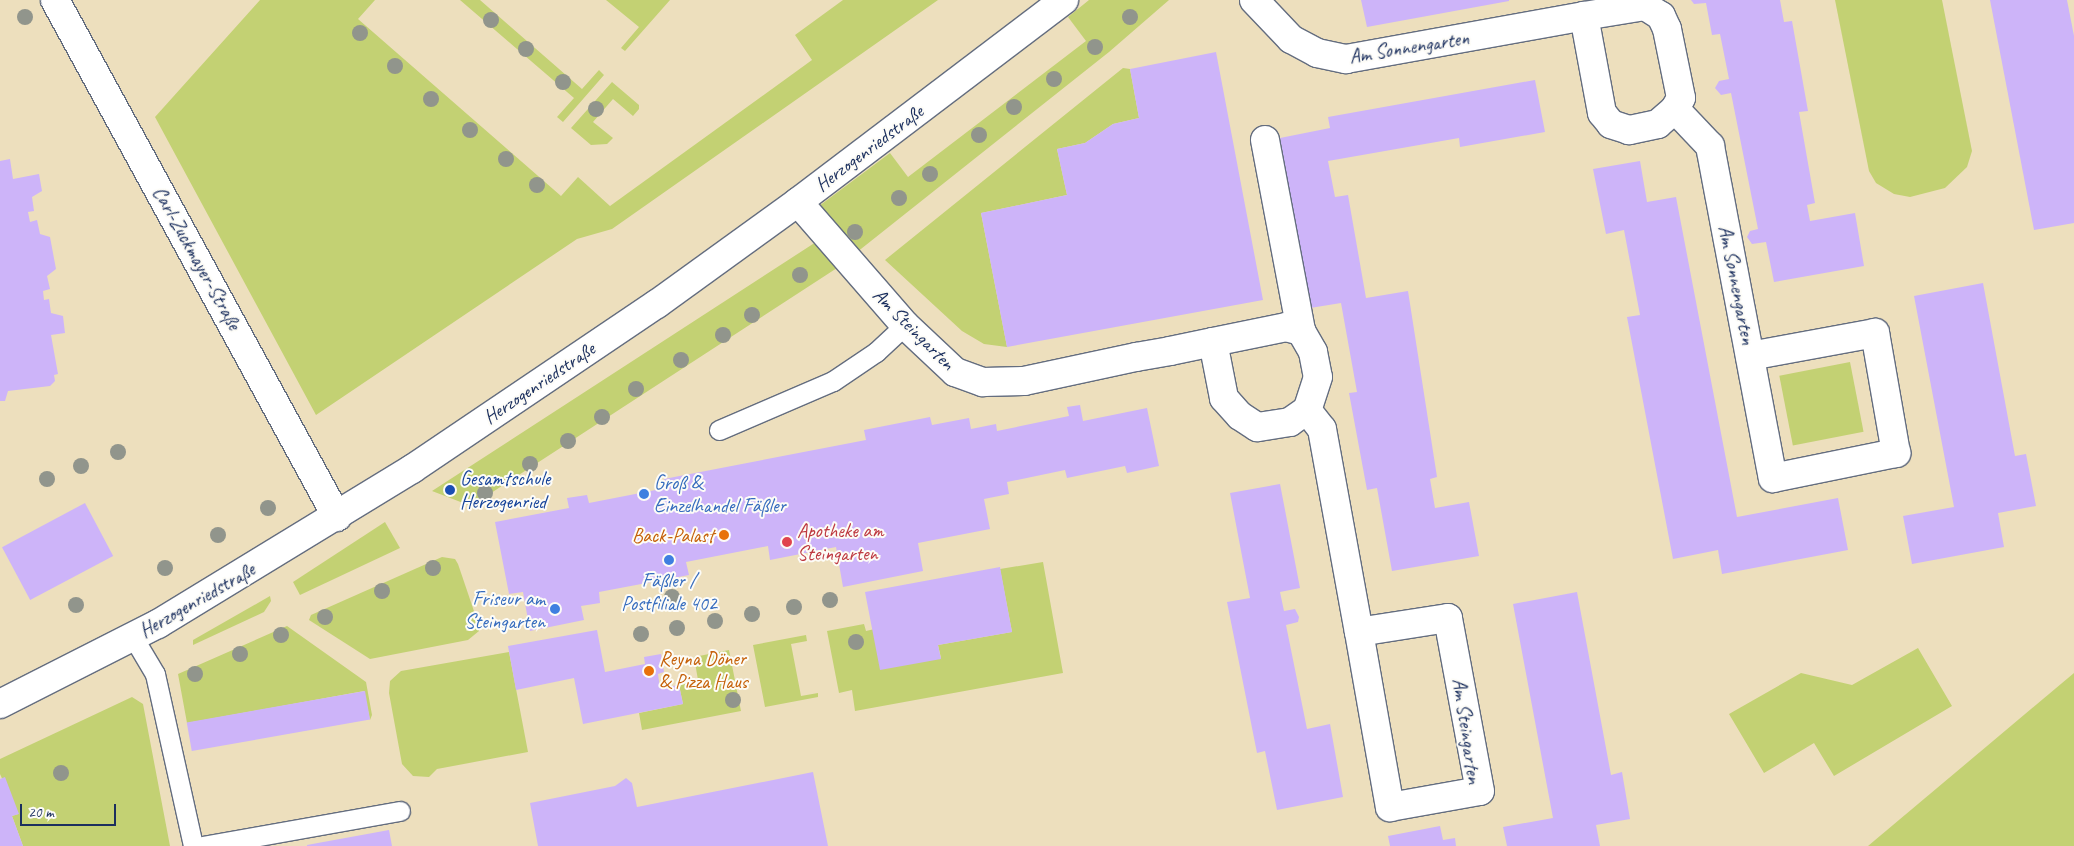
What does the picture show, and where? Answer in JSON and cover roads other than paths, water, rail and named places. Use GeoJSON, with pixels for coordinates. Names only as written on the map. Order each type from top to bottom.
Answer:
{"type":"FeatureCollection","features":[{"type":"Feature","properties":{"kind":"street","name":"Carl-Zuckmayer-Straße"},"geometry":{"type":"LineString","coordinates":[[55,0],[337,517]]}},
{"type":"Feature","properties":{"kind":"street","name":"Am Sonnengarten"},"geometry":{"type":"LineString","coordinates":[[1254,0],[1291,38],[1317,53],[1346,59],[1584,16],[1645,3],[1661,16],[1667,29],[1681,98],[1675,109],[1710,146],[1773,478],[1896,452],[1875,333],[1750,356]]}},
{"type":"Feature","properties":{"kind":"street","name":"Herzogenriedstraße"},"geometry":{"type":"LineString","coordinates":[[0,704],[133,637],[337,517],[657,304],[798,202],[1049,5]]}},
{"type":"Feature","properties":{"kind":"street"},"geometry":{"type":"LineString","coordinates":[[1584,16],[1602,113],[1611,124],[1629,130],[1658,124],[1675,109]]}},
{"type":"Feature","properties":{"kind":"street"},"geometry":{"type":"LineString","coordinates":[[1213,342],[1224,398],[1240,416],[1257,427],[1290,422],[1308,410],[1318,377],[1313,352],[1300,331],[1265,140]]}},
{"type":"Feature","properties":{"kind":"street","name":"Am Steingarten"},"geometry":{"type":"LineString","coordinates":[[798,202],[905,325],[954,372],[983,382],[1024,381],[1286,327],[1300,331]]}},
{"type":"Feature","properties":{"kind":"street","name":"Am Steingarten"},"geometry":{"type":"LineString","coordinates":[[1308,410],[1322,428],[1390,807],[1480,791],[1448,618],[1359,632]]}},
{"type":"Feature","properties":{"kind":"lane"},"geometry":{"type":"LineString","coordinates":[[719,430],[833,381],[869,358],[905,325]]}},
{"type":"Feature","properties":{"kind":"lane"},"geometry":{"type":"LineString","coordinates":[[133,637],[157,683],[193,846]]}},
{"type":"Feature","properties":{"kind":"lane"},"geometry":{"type":"LineString","coordinates":[[203,846],[400,811]]}},
{"type":"Feature","properties":{"kind":"place","name":"Gesamtschule Herzogenried"},"geometry":{"type":"Point","coordinates":[450,490]}},
{"type":"Feature","properties":{"kind":"place","name":"Groß & Einzelhandel Fäßler"},"geometry":{"type":"Point","coordinates":[644,494]}},
{"type":"Feature","properties":{"kind":"place","name":"Back-Palast"},"geometry":{"type":"Point","coordinates":[724,535]}},
{"type":"Feature","properties":{"kind":"place","name":"Apotheke am Steingarten"},"geometry":{"type":"Point","coordinates":[787,542]}},
{"type":"Feature","properties":{"kind":"place","name":"Fäßler / Postfiliale 402"},"geometry":{"type":"Point","coordinates":[669,560]}},
{"type":"Feature","properties":{"kind":"place","name":"Friseur am Steingarten"},"geometry":{"type":"Point","coordinates":[555,609]}},
{"type":"Feature","properties":{"kind":"place","name":"Reyna Döner & Pizza Haus"},"geometry":{"type":"Point","coordinates":[649,671]}}]}
